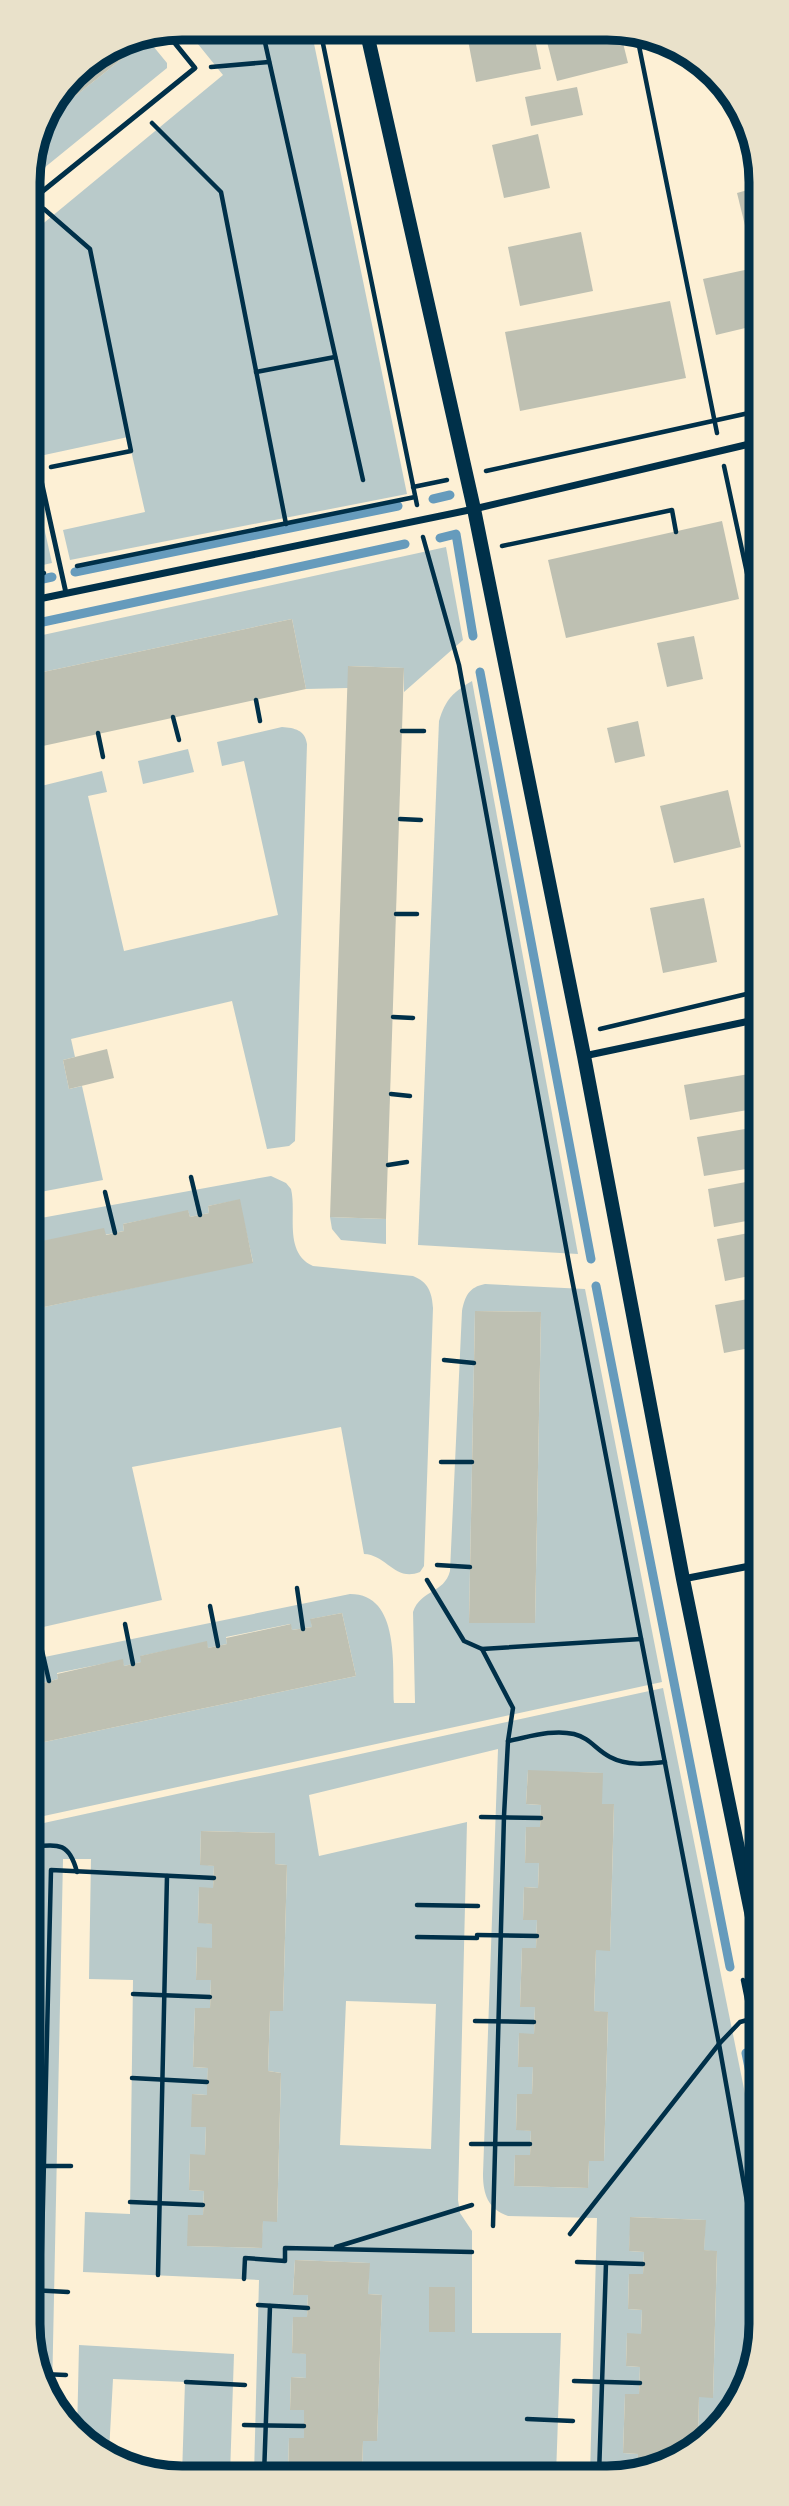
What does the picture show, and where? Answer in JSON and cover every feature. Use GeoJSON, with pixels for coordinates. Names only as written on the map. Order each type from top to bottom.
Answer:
{"type":"FeatureCollection","features":[{"type":"Feature","properties":{"kind":"main road"},"geometry":{"type":"LineString","coordinates":[[368,40],[483,550],[584,1056],[683,1579],[748,1898]]}},
{"type":"Feature","properties":{"kind":"street"},"geometry":{"type":"LineString","coordinates":[[41,598],[474,509],[749,444]]}},
{"type":"Feature","properties":{"kind":"street"},"geometry":{"type":"LineString","coordinates":[[584,1056],[749,1021]]}},
{"type":"Feature","properties":{"kind":"street"},"geometry":{"type":"LineString","coordinates":[[683,1579],[748,1566]]}},
{"type":"Feature","properties":{"kind":"lane"},"geometry":{"type":"LineString","coordinates":[[41,193],[195,68],[172,41]]}},
{"type":"Feature","properties":{"kind":"lane"},"geometry":{"type":"LineString","coordinates":[[41,480],[66,593]]}},
{"type":"Feature","properties":{"kind":"path"},"geometry":{"type":"LineString","coordinates":[[264,40],[363,480]]}},
{"type":"Feature","properties":{"kind":"path"},"geometry":{"type":"LineString","coordinates":[[322,40],[415,498],[459,665],[567,1256],[748,2207]]}},
{"type":"Feature","properties":{"kind":"path"},"geometry":{"type":"LineString","coordinates":[[639,44],[749,581]]}},
{"type":"Feature","properties":{"kind":"path"},"geometry":{"type":"LineString","coordinates":[[195,68],[269,62]]}},
{"type":"Feature","properties":{"kind":"path"},"geometry":{"type":"LineString","coordinates":[[141,114],[221,192],[286,524]]}},
{"type":"Feature","properties":{"kind":"path"},"geometry":{"type":"LineString","coordinates":[[41,209],[90,249],[131,451],[41,468]]}},
{"type":"Feature","properties":{"kind":"path"},"geometry":{"type":"LineString","coordinates":[[256,372],[335,357]]}},
{"type":"Feature","properties":{"kind":"path"},"geometry":{"type":"LineString","coordinates":[[413,487],[749,413]]}},
{"type":"Feature","properties":{"kind":"path"},"geometry":{"type":"LineString","coordinates":[[41,573],[415,498]]}},
{"type":"Feature","properties":{"kind":"path"},"geometry":{"type":"LineString","coordinates":[[483,550],[672,510],[676,532]]}},
{"type":"Feature","properties":{"kind":"path"},"geometry":{"type":"LineString","coordinates":[[256,700],[260,721]]}},
{"type":"Feature","properties":{"kind":"path"},"geometry":{"type":"LineString","coordinates":[[173,717],[179,740]]}},
{"type":"Feature","properties":{"kind":"path"},"geometry":{"type":"LineString","coordinates":[[402,731],[424,731]]}},
{"type":"Feature","properties":{"kind":"path"},"geometry":{"type":"LineString","coordinates":[[98,733],[103,757]]}},
{"type":"Feature","properties":{"kind":"path"},"geometry":{"type":"LineString","coordinates":[[400,819],[421,820]]}},
{"type":"Feature","properties":{"kind":"path"},"geometry":{"type":"LineString","coordinates":[[396,914],[417,914]]}},
{"type":"Feature","properties":{"kind":"path"},"geometry":{"type":"LineString","coordinates":[[578,1034],[749,993]]}},
{"type":"Feature","properties":{"kind":"path"},"geometry":{"type":"LineString","coordinates":[[393,1017],[413,1018]]}},
{"type":"Feature","properties":{"kind":"path"},"geometry":{"type":"LineString","coordinates":[[391,1094],[410,1096]]}},
{"type":"Feature","properties":{"kind":"path"},"geometry":{"type":"LineString","coordinates":[[388,1165],[407,1162]]}},
{"type":"Feature","properties":{"kind":"path"},"geometry":{"type":"LineString","coordinates":[[191,1177],[200,1215]]}},
{"type":"Feature","properties":{"kind":"path"},"geometry":{"type":"LineString","coordinates":[[105,1192],[115,1233]]}},
{"type":"Feature","properties":{"kind":"path"},"geometry":{"type":"LineString","coordinates":[[444,1360],[474,1363]]}},
{"type":"Feature","properties":{"kind":"path"},"geometry":{"type":"LineString","coordinates":[[441,1462],[472,1462]]}},
{"type":"Feature","properties":{"kind":"path"},"geometry":{"type":"LineString","coordinates":[[437,1564],[470,1567]]}},
{"type":"Feature","properties":{"kind":"path"},"geometry":{"type":"LineString","coordinates":[[427,1580],[464,1641],[481,1649],[641,1639]]}},
{"type":"Feature","properties":{"kind":"path"},"geometry":{"type":"LineString","coordinates":[[297,1588],[303,1629]]}},
{"type":"Feature","properties":{"kind":"path"},"geometry":{"type":"LineString","coordinates":[[210,1606],[218,1646]]}},
{"type":"Feature","properties":{"kind":"path"},"geometry":{"type":"LineString","coordinates":[[125,1624],[133,1664]]}},
{"type":"Feature","properties":{"kind":"path"},"geometry":{"type":"LineString","coordinates":[[40,1643],[49,1681]]}},
{"type":"Feature","properties":{"kind":"path"},"geometry":{"type":"LineString","coordinates":[[481,1649],[513,1708],[508,1741],[504,1816],[493,2226]]}},
{"type":"Feature","properties":{"kind":"path"},"geometry":{"type":"LineString","coordinates":[[508,1741],[551,1732],[571,1733],[587,1738],[610,1757],[641,1764],[665,1762]]}},
{"type":"Feature","properties":{"kind":"path"},"geometry":{"type":"LineString","coordinates":[[481,1817],[541,1818]]}},
{"type":"Feature","properties":{"kind":"path"},"geometry":{"type":"LineString","coordinates":[[40,1846],[64,1847],[71,1852],[77,1872]]}},
{"type":"Feature","properties":{"kind":"path"},"geometry":{"type":"LineString","coordinates":[[40,2291],[51,1870],[214,1878]]}},
{"type":"Feature","properties":{"kind":"path"},"geometry":{"type":"LineString","coordinates":[[158,2275],[167,1876]]}},
{"type":"Feature","properties":{"kind":"path"},"geometry":{"type":"LineString","coordinates":[[417,1905],[478,1906]]}},
{"type":"Feature","properties":{"kind":"path"},"geometry":{"type":"LineString","coordinates":[[416,1937],[537,1936]]}},
{"type":"Feature","properties":{"kind":"path"},"geometry":{"type":"LineString","coordinates":[[743,1980],[748,2006]]}},
{"type":"Feature","properties":{"kind":"path"},"geometry":{"type":"LineString","coordinates":[[133,1994],[210,1997]]}},
{"type":"Feature","properties":{"kind":"path"},"geometry":{"type":"LineString","coordinates":[[475,2021],[534,2022]]}},
{"type":"Feature","properties":{"kind":"path"},"geometry":{"type":"LineString","coordinates":[[570,2234],[719,2044],[740,2022],[748,2021]]}},
{"type":"Feature","properties":{"kind":"path"},"geometry":{"type":"LineString","coordinates":[[132,2078],[207,2082]]}},
{"type":"Feature","properties":{"kind":"path"},"geometry":{"type":"LineString","coordinates":[[471,2144],[530,2144]]}},
{"type":"Feature","properties":{"kind":"path"},"geometry":{"type":"LineString","coordinates":[[40,2166],[71,2166]]}},
{"type":"Feature","properties":{"kind":"path"},"geometry":{"type":"LineString","coordinates":[[130,2202],[203,2205]]}},
{"type":"Feature","properties":{"kind":"path"},"geometry":{"type":"LineString","coordinates":[[331,2249],[472,2205]]}},
{"type":"Feature","properties":{"kind":"path"},"geometry":{"type":"LineString","coordinates":[[244,2279],[245,2258],[285,2261],[285,2248],[472,2252]]}},
{"type":"Feature","properties":{"kind":"path"},"geometry":{"type":"LineString","coordinates":[[578,2262],[643,2264]]}},
{"type":"Feature","properties":{"kind":"path"},"geometry":{"type":"LineString","coordinates":[[600,2466],[606,2263]]}},
{"type":"Feature","properties":{"kind":"path"},"geometry":{"type":"LineString","coordinates":[[40,2291],[68,2292]]}},
{"type":"Feature","properties":{"kind":"path"},"geometry":{"type":"LineString","coordinates":[[258,2305],[307,2308]]}},
{"type":"Feature","properties":{"kind":"path"},"geometry":{"type":"LineString","coordinates":[[264,2466],[270,2306]]}},
{"type":"Feature","properties":{"kind":"path"},"geometry":{"type":"LineString","coordinates":[[50,2374],[66,2375]]}},
{"type":"Feature","properties":{"kind":"path"},"geometry":{"type":"LineString","coordinates":[[574,2381],[640,2383]]}},
{"type":"Feature","properties":{"kind":"path"},"geometry":{"type":"LineString","coordinates":[[186,2382],[245,2385]]}},
{"type":"Feature","properties":{"kind":"path"},"geometry":{"type":"LineString","coordinates":[[527,2419],[573,2421]]}},
{"type":"Feature","properties":{"kind":"path"},"geometry":{"type":"LineString","coordinates":[[244,2425],[304,2426]]}},
{"type":"Feature","properties":{"kind":"shaded area"},"geometry":{"type":"Polygon","coordinates":[[[195,40],[313,40],[407,494],[70,560],[63,530],[145,512],[128,437],[41,456],[41,225],[223,75],[195,40]]]}},
{"type":"Feature","properties":{"kind":"shaded area"},"geometry":{"type":"Polygon","coordinates":[[[151,44],[167,63],[167,68],[41,170],[45,145],[62,107],[128,54],[126,52],[151,44]]]}},
{"type":"Feature","properties":{"kind":"shaded area"},"geometry":{"type":"Polygon","coordinates":[[[41,513],[52,563],[41,565],[41,513]]]}},
{"type":"Feature","properties":{"kind":"shaded area"},"geometry":{"type":"Polygon","coordinates":[[[446,547],[463,640],[404,692],[404,668],[349,666],[348,688],[306,689],[292,619],[41,672],[41,635],[446,547]]]}},
{"type":"Feature","properties":{"kind":"shaded area"},"geometry":{"type":"Polygon","coordinates":[[[472,681],[578,1254],[418,1245],[439,721],[451,697],[472,681]]]}},
{"type":"Feature","properties":{"kind":"shaded area"},"geometry":{"type":"Polygon","coordinates":[[[282,727],[299,731],[307,744],[295,1141],[289,1146],[267,1149],[232,1001],[71,1039],[75,1057],[63,1060],[69,1089],[82,1086],[103,1180],[41,1192],[41,786],[102,771],[107,792],[88,796],[124,951],[278,915],[244,761],[222,766],[217,742],[282,727]]]}},
{"type":"Feature","properties":{"kind":"shaded area"},"geometry":{"type":"Polygon","coordinates":[[[188,749],[194,772],[143,784],[138,761],[188,749]]]}},
{"type":"Feature","properties":{"kind":"shaded area"},"geometry":{"type":"Polygon","coordinates":[[[271,1176],[286,1183],[291,1189],[294,1242],[304,1260],[313,1266],[413,1276],[422,1281],[430,1292],[433,1308],[424,1566],[420,1572],[404,1574],[372,1555],[364,1554],[341,1427],[132,1467],[162,1600],[40,1628],[40,1308],[253,1262],[239,1200],[208,1206],[209,1213],[190,1217],[188,1211],[123,1224],[124,1231],[41,1248],[41,1218],[271,1176]]]}},
{"type":"Feature","properties":{"kind":"shaded area"},"geometry":{"type":"Polygon","coordinates":[[[330,1217],[386,1219],[386,1244],[341,1240],[332,1229],[330,1217]]]}},
{"type":"Feature","properties":{"kind":"shaded area"},"geometry":{"type":"Polygon","coordinates":[[[485,1284],[585,1289],[662,1682],[40,1817],[40,1743],[356,1676],[342,1613],[311,1619],[312,1627],[292,1630],[290,1624],[226,1637],[227,1644],[208,1648],[206,1642],[141,1656],[141,1662],[124,1666],[122,1660],[57,1673],[58,1679],[40,1684],[40,1658],[350,1594],[366,1597],[378,1606],[386,1619],[393,1653],[394,1703],[415,1703],[413,1612],[421,1599],[443,1584],[450,1571],[462,1311],[469,1293],[475,1287],[485,1284]],[[475,1311],[469,1622],[535,1623],[541,1312],[475,1311]]]}},
{"type":"Feature","properties":{"kind":"shaded area"},"geometry":{"type":"Polygon","coordinates":[[[663,1688],[748,2109],[748,2343],[734,2387],[714,2417],[698,2432],[699,2397],[713,2397],[717,2252],[704,2250],[705,2220],[631,2217],[629,2251],[644,2252],[643,2274],[629,2274],[628,2309],[642,2310],[641,2334],[627,2334],[626,2366],[640,2367],[639,2394],[625,2395],[623,2453],[638,2454],[638,2462],[590,2466],[597,2218],[508,2216],[491,2205],[484,2188],[498,1749],[309,1795],[319,1856],[467,1822],[458,2200],[460,2213],[472,2231],[472,2333],[561,2333],[556,2466],[362,2466],[363,2441],[377,2440],[382,2295],[368,2294],[369,2263],[295,2260],[293,2294],[308,2295],[307,2317],[293,2318],[292,2352],[306,2354],[306,2378],[291,2377],[290,2409],[304,2410],[304,2438],[289,2438],[288,2466],[254,2466],[259,2280],[83,2272],[85,2212],[130,2214],[133,1980],[89,1979],[91,1859],[63,1859],[52,2380],[41,2343],[40,2324],[40,1824],[663,1688]],[[528,1771],[526,1804],[541,1805],[540,1827],[526,1827],[525,1862],[539,1863],[538,1888],[524,1887],[523,1919],[537,1920],[536,1948],[522,1948],[520,2007],[535,2007],[534,2034],[519,2034],[518,2066],[533,2067],[532,2094],[517,2094],[516,2129],[531,2131],[530,2155],[515,2155],[514,2186],[588,2188],[589,2161],[604,2161],[608,2013],[594,2011],[596,1950],[610,1950],[614,1805],[602,1804],[602,1773],[528,1771]],[[201,1831],[200,1864],[214,1866],[213,1888],[199,1888],[198,1922],[212,1924],[212,1948],[197,1948],[196,1979],[211,1980],[210,2008],[195,2008],[193,2067],[208,2068],[207,2095],[192,2094],[192,2127],[206,2127],[205,2155],[190,2155],[189,2190],[204,2191],[203,2215],[188,2246],[261,2248],[263,2221],[277,2221],[281,2073],[268,2071],[270,2011],[283,2011],[287,1865],[275,1864],[275,1833],[201,1831]],[[346,2001],[340,2145],[431,2149],[436,2004],[346,2001]],[[455,2287],[429,2288],[429,2332],[455,2331],[455,2287]]]}},
{"type":"Feature","properties":{"kind":"shaded area"},"geometry":{"type":"Polygon","coordinates":[[[79,2345],[234,2354],[230,2466],[182,2466],[185,2382],[113,2379],[109,2446],[77,2419],[79,2345]]]}},
{"type":"Feature","properties":{"kind":"building"},"geometry":{"type":"Polygon","coordinates":[[[468,40],[535,40],[541,69],[476,82],[468,40]]]}},
{"type":"Feature","properties":{"kind":"building"},"geometry":{"type":"Polygon","coordinates":[[[547,40],[622,41],[628,63],[557,81],[547,40]]]}},
{"type":"Feature","properties":{"kind":"building"},"geometry":{"type":"Polygon","coordinates":[[[126,52],[128,54],[62,107],[89,75],[111,59],[126,52]]]}},
{"type":"Feature","properties":{"kind":"building"},"geometry":{"type":"Polygon","coordinates":[[[577,87],[583,115],[531,126],[525,97],[577,87]]]}},
{"type":"Feature","properties":{"kind":"building"},"geometry":{"type":"Polygon","coordinates":[[[538,134],[550,188],[504,198],[492,145],[538,134]]]}},
{"type":"Feature","properties":{"kind":"building"},"geometry":{"type":"Polygon","coordinates":[[[749,190],[749,242],[737,193],[749,190]]]}},
{"type":"Feature","properties":{"kind":"building"},"geometry":{"type":"Polygon","coordinates":[[[581,232],[593,291],[520,306],[508,247],[581,232]]]}},
{"type":"Feature","properties":{"kind":"building"},"geometry":{"type":"Polygon","coordinates":[[[749,269],[749,327],[716,335],[703,279],[749,269]]]}},
{"type":"Feature","properties":{"kind":"building"},"geometry":{"type":"Polygon","coordinates":[[[670,301],[686,378],[520,411],[505,332],[670,301]]]}},
{"type":"Feature","properties":{"kind":"building"},"geometry":{"type":"Polygon","coordinates":[[[722,521],[739,599],[566,638],[548,560],[722,521]]]}},
{"type":"Feature","properties":{"kind":"building"},"geometry":{"type":"Polygon","coordinates":[[[292,619],[306,689],[41,746],[41,672],[292,619]]]}},
{"type":"Feature","properties":{"kind":"building"},"geometry":{"type":"Polygon","coordinates":[[[694,636],[703,679],[667,687],[657,643],[694,636]]]}},
{"type":"Feature","properties":{"kind":"building"},"geometry":{"type":"Polygon","coordinates":[[[348,666],[404,668],[386,1219],[330,1217],[348,666]]]}},
{"type":"Feature","properties":{"kind":"building"},"geometry":{"type":"Polygon","coordinates":[[[638,721],[645,756],[615,763],[607,728],[638,721]]]}},
{"type":"Feature","properties":{"kind":"building"},"geometry":{"type":"Polygon","coordinates":[[[728,790],[741,847],[674,863],[660,806],[728,790]]]}},
{"type":"Feature","properties":{"kind":"building"},"geometry":{"type":"Polygon","coordinates":[[[704,898],[717,962],[663,973],[650,908],[704,898]]]}},
{"type":"Feature","properties":{"kind":"building"},"geometry":{"type":"Polygon","coordinates":[[[107,1049],[114,1078],[69,1089],[63,1060],[107,1049]]]}},
{"type":"Feature","properties":{"kind":"building"},"geometry":{"type":"Polygon","coordinates":[[[749,1074],[749,1110],[690,1120],[684,1085],[749,1074]]]}},
{"type":"Feature","properties":{"kind":"building"},"geometry":{"type":"Polygon","coordinates":[[[749,1128],[749,1169],[704,1176],[697,1137],[749,1128]]]}},
{"type":"Feature","properties":{"kind":"building"},"geometry":{"type":"Polygon","coordinates":[[[746,1182],[749,1221],[714,1227],[708,1189],[746,1182]]]}},
{"type":"Feature","properties":{"kind":"building"},"geometry":{"type":"Polygon","coordinates":[[[240,1199],[253,1263],[40,1308],[41,1241],[104,1228],[106,1235],[124,1231],[123,1224],[188,1210],[190,1217],[209,1213],[208,1206],[240,1199]]]}},
{"type":"Feature","properties":{"kind":"building"},"geometry":{"type":"Polygon","coordinates":[[[749,1233],[748,1276],[725,1281],[717,1239],[749,1233]]]}},
{"type":"Feature","properties":{"kind":"building"},"geometry":{"type":"Polygon","coordinates":[[[748,1299],[748,1348],[724,1353],[715,1305],[748,1299]]]}},
{"type":"Feature","properties":{"kind":"building"},"geometry":{"type":"Polygon","coordinates":[[[475,1311],[541,1312],[535,1623],[469,1623],[475,1311]]]}},
{"type":"Feature","properties":{"kind":"building"},"geometry":{"type":"Polygon","coordinates":[[[342,1613],[356,1676],[40,1743],[40,1684],[58,1679],[57,1674],[123,1659],[124,1666],[141,1662],[140,1656],[207,1641],[208,1648],[227,1644],[226,1638],[291,1624],[292,1630],[312,1627],[310,1619],[342,1613]]]}},
{"type":"Feature","properties":{"kind":"building"},"geometry":{"type":"Polygon","coordinates":[[[528,1770],[603,1773],[602,1804],[614,1804],[610,1951],[596,1950],[594,2011],[608,2012],[604,2161],[589,2161],[588,2188],[514,2186],[515,2155],[530,2155],[531,2131],[516,2130],[517,2094],[532,2094],[533,2067],[518,2067],[519,2033],[534,2034],[535,2007],[520,2007],[522,1948],[536,1948],[537,1920],[523,1920],[524,1887],[538,1888],[539,1863],[525,1863],[526,1827],[540,1827],[541,1805],[526,1804],[528,1770]]]}},
{"type":"Feature","properties":{"kind":"building"},"geometry":{"type":"Polygon","coordinates":[[[201,1831],[275,1833],[275,1864],[287,1865],[283,2011],[270,2011],[268,2071],[281,2073],[277,2222],[263,2221],[262,2248],[187,2246],[188,2215],[203,2215],[204,2191],[189,2190],[190,2154],[205,2155],[206,2127],[191,2127],[192,2094],[207,2095],[208,2068],[193,2067],[195,2008],[210,2008],[211,1980],[196,1980],[197,1947],[212,1948],[212,1924],[198,1923],[199,1887],[213,1888],[214,1866],[200,1865],[201,1831]]]}},
{"type":"Feature","properties":{"kind":"building"},"geometry":{"type":"Polygon","coordinates":[[[630,2217],[706,2220],[704,2250],[717,2251],[713,2398],[699,2397],[698,2432],[678,2447],[638,2462],[638,2454],[623,2453],[625,2394],[639,2394],[640,2367],[626,2366],[627,2333],[641,2334],[642,2310],[628,2309],[629,2274],[643,2274],[644,2252],[629,2251],[630,2217]]]}},
{"type":"Feature","properties":{"kind":"building"},"geometry":{"type":"Polygon","coordinates":[[[295,2260],[370,2263],[368,2294],[382,2295],[377,2441],[363,2441],[362,2466],[288,2466],[289,2438],[304,2438],[304,2410],[290,2410],[291,2377],[306,2378],[306,2354],[292,2353],[293,2317],[307,2317],[308,2295],[293,2295],[295,2260]]]}},
{"type":"Feature","properties":{"kind":"building"},"geometry":{"type":"Polygon","coordinates":[[[429,2287],[455,2287],[455,2332],[429,2332],[429,2287]]]}},
{"type":"Feature","properties":{"kind":"waterway"},"geometry":{"type":"LineString","coordinates":[[433,499],[450,495]]}},
{"type":"Feature","properties":{"kind":"waterway"},"geometry":{"type":"LineString","coordinates":[[75,572],[398,506]]}},
{"type":"Feature","properties":{"kind":"waterway"},"geometry":{"type":"LineString","coordinates":[[440,538],[456,534],[473,636]]}},
{"type":"Feature","properties":{"kind":"waterway"},"geometry":{"type":"LineString","coordinates":[[41,622],[405,544]]}},
{"type":"Feature","properties":{"kind":"waterway"},"geometry":{"type":"LineString","coordinates":[[41,579],[52,577]]}},
{"type":"Feature","properties":{"kind":"waterway"},"geometry":{"type":"LineString","coordinates":[[480,672],[591,1259]]}},
{"type":"Feature","properties":{"kind":"waterway"},"geometry":{"type":"LineString","coordinates":[[596,1286],[730,1967]]}},
{"type":"Feature","properties":{"kind":"waterway"},"geometry":{"type":"LineString","coordinates":[[746,2053],[748,2063]]}}]}
